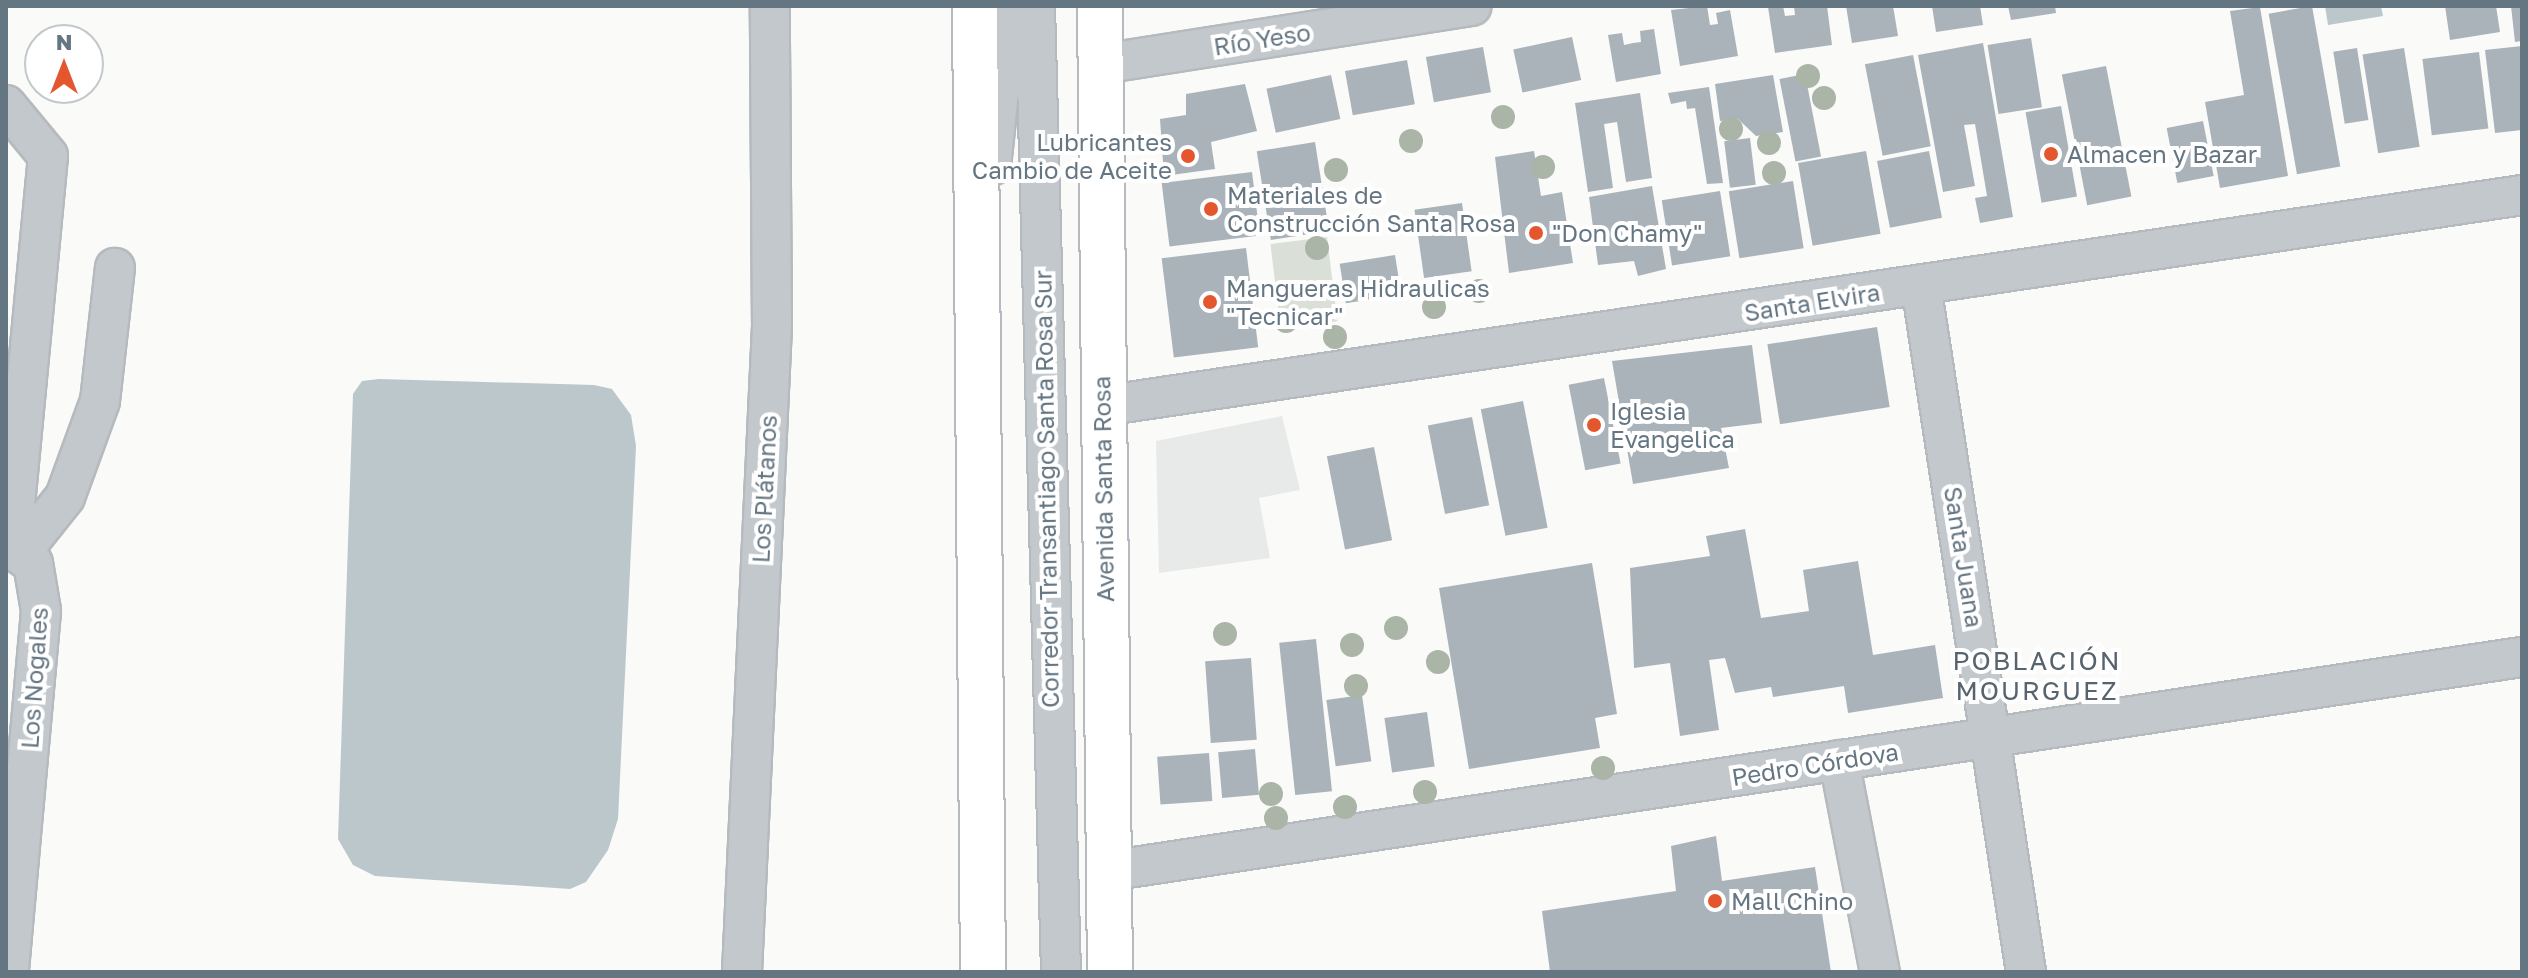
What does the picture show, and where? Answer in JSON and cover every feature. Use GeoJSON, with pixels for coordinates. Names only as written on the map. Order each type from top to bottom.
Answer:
{"type":"FeatureCollection","features":[{"type":"Feature","properties":{"kind":"main road"},"geometry":{"type":"LineString","coordinates":[[975,6],[983,972]]}},
{"type":"Feature","properties":{"kind":"main road","name":"Avenida Santa Rosa"},"geometry":{"type":"LineString","coordinates":[[1100,6],[1110,972]]}},
{"type":"Feature","properties":{"kind":"street","name":"Los Plátanos"},"geometry":{"type":"LineString","coordinates":[[742,972],[772,327],[770,6]]}},
{"type":"Feature","properties":{"kind":"street"},"geometry":{"type":"LineString","coordinates":[[979,239],[1008,6]]}},
{"type":"Feature","properties":{"kind":"street","name":"Corredor Transantiago Santa Rosa Sur"},"geometry":{"type":"LineString","coordinates":[[1035,6],[1061,972]]}},
{"type":"Feature","properties":{"kind":"street","name":"Corredor Transantiago Santa Rosa Sur"},"geometry":{"type":"LineString","coordinates":[[1056,6],[1065,702],[1077,972]]}},
{"type":"Feature","properties":{"kind":"street","name":"Río Yeso"},"geometry":{"type":"LineString","coordinates":[[1101,64],[1471,6]]}},
{"type":"Feature","properties":{"kind":"street"},"geometry":{"type":"LineString","coordinates":[[6,105],[48,156],[13,548]]}},
{"type":"Feature","properties":{"kind":"street","name":"Santa Elvira"},"geometry":{"type":"LineString","coordinates":[[1102,406],[2522,195]]}},
{"type":"Feature","properties":{"kind":"street"},"geometry":{"type":"LineString","coordinates":[[13,548],[65,497],[100,401],[115,268]]}},
{"type":"Feature","properties":{"kind":"street","name":"Santa Juana"},"geometry":{"type":"LineString","coordinates":[[1921,285],[1993,737],[2026,972]]}},
{"type":"Feature","properties":{"kind":"street","name":"Los Nogales"},"geometry":{"type":"LineString","coordinates":[[9,972],[41,611],[41,582],[13,548]]}},
{"type":"Feature","properties":{"kind":"street","name":"Pedro Córdova"},"geometry":{"type":"LineString","coordinates":[[1108,871],[2522,657]]}},
{"type":"Feature","properties":{"kind":"street"},"geometry":{"type":"LineString","coordinates":[[1839,760],[1880,972]]}},
{"type":"Feature","properties":{"kind":"shaded area"},"geometry":{"type":"Polygon","coordinates":[[[2325,6],[2381,6],[2383,16],[2328,25],[2325,6]]]}},
{"type":"Feature","properties":{"kind":"shaded area"},"geometry":{"type":"Polygon","coordinates":[[[1327,237],[1337,321],[1281,328],[1270,244],[1327,237]]]}},
{"type":"Feature","properties":{"kind":"shaded area"},"geometry":{"type":"Polygon","coordinates":[[[362,381],[594,385],[612,389],[631,415],[636,446],[618,819],[608,850],[586,882],[570,889],[375,876],[353,865],[338,839],[353,394],[362,381]]]}},
{"type":"Feature","properties":{"kind":"shaded area"},"geometry":{"type":"Polygon","coordinates":[[[1282,416],[1300,490],[1259,498],[1270,558],[1159,573],[1156,441],[1282,416]]]}},
{"type":"Feature","properties":{"kind":"building"},"geometry":{"type":"Polygon","coordinates":[[[1707,6],[1710,25],[1718,24],[1716,13],[1730,10],[1738,56],[1680,66],[1671,10],[1707,6]]]}},
{"type":"Feature","properties":{"kind":"building"},"geometry":{"type":"Polygon","coordinates":[[[1783,6],[1785,16],[1795,15],[1794,6],[1827,6],[1832,45],[1775,53],[1768,7],[1783,6]]]}},
{"type":"Feature","properties":{"kind":"building"},"geometry":{"type":"Polygon","coordinates":[[[1846,6],[1893,6],[1898,36],[1852,43],[1846,6]]]}},
{"type":"Feature","properties":{"kind":"building"},"geometry":{"type":"Polygon","coordinates":[[[1932,6],[1980,6],[1983,25],[1936,32],[1932,6]]]}},
{"type":"Feature","properties":{"kind":"building"},"geometry":{"type":"Polygon","coordinates":[[[2008,6],[2055,6],[2056,13],[2011,20],[2008,6]]]}},
{"type":"Feature","properties":{"kind":"building"},"geometry":{"type":"Polygon","coordinates":[[[2312,6],[2340,167],[2297,174],[2269,14],[2312,6]]]}},
{"type":"Feature","properties":{"kind":"building"},"geometry":{"type":"Polygon","coordinates":[[[2445,6],[2496,6],[2500,32],[2450,40],[2445,6]]]}},
{"type":"Feature","properties":{"kind":"building"},"geometry":{"type":"Polygon","coordinates":[[[2511,6],[2522,6],[2522,41],[2515,42],[2511,6]]]}},
{"type":"Feature","properties":{"kind":"building"},"geometry":{"type":"Polygon","coordinates":[[[2260,7],[2288,176],[2220,188],[2205,102],[2244,95],[2230,11],[2260,7]]]}},
{"type":"Feature","properties":{"kind":"building"},"geometry":{"type":"Polygon","coordinates":[[[1654,29],[1661,74],[1616,82],[1608,35],[1622,33],[1624,45],[1641,42],[1640,31],[1654,29]]]}},
{"type":"Feature","properties":{"kind":"building"},"geometry":{"type":"Polygon","coordinates":[[[1572,37],[1581,80],[1522,93],[1513,49],[1572,37]]]}},
{"type":"Feature","properties":{"kind":"building"},"geometry":{"type":"Polygon","coordinates":[[[2031,38],[2042,107],[1998,114],[1988,45],[2031,38]]]}},
{"type":"Feature","properties":{"kind":"building"},"geometry":{"type":"Polygon","coordinates":[[[1983,43],[2013,217],[1980,223],[1975,198],[1987,196],[1975,124],[1964,125],[1975,186],[1943,192],[1918,55],[1983,43]]]}},
{"type":"Feature","properties":{"kind":"building"},"geometry":{"type":"Polygon","coordinates":[[[2522,46],[2522,130],[2495,133],[2485,50],[2522,46]]]}},
{"type":"Feature","properties":{"kind":"building"},"geometry":{"type":"Polygon","coordinates":[[[1483,47],[1491,92],[1434,102],[1426,57],[1483,47]]]}},
{"type":"Feature","properties":{"kind":"building"},"geometry":{"type":"Polygon","coordinates":[[[2357,48],[2368,120],[2345,124],[2333,52],[2357,48]]]}},
{"type":"Feature","properties":{"kind":"building"},"geometry":{"type":"Polygon","coordinates":[[[2404,48],[2420,147],[2378,153],[2363,55],[2404,48]]]}},
{"type":"Feature","properties":{"kind":"building"},"geometry":{"type":"Polygon","coordinates":[[[2479,52],[2488,128],[2432,135],[2422,59],[2479,52]]]}},
{"type":"Feature","properties":{"kind":"building"},"geometry":{"type":"Polygon","coordinates":[[[1913,55],[1931,146],[1883,156],[1865,64],[1913,55]]]}},
{"type":"Feature","properties":{"kind":"building"},"geometry":{"type":"Polygon","coordinates":[[[1407,60],[1415,104],[1353,115],[1345,71],[1407,60]]]}},
{"type":"Feature","properties":{"kind":"building"},"geometry":{"type":"Polygon","coordinates":[[[2106,66],[2131,197],[2087,205],[2062,75],[2106,66]]]}},
{"type":"Feature","properties":{"kind":"building"},"geometry":{"type":"Polygon","coordinates":[[[1805,74],[1821,156],[1796,161],[1779,79],[1805,74]]]}},
{"type":"Feature","properties":{"kind":"building"},"geometry":{"type":"Polygon","coordinates":[[[1331,75],[1340,119],[1276,133],[1266,89],[1331,75]]]}},
{"type":"Feature","properties":{"kind":"building"},"geometry":{"type":"Polygon","coordinates":[[[1773,75],[1783,132],[1756,136],[1738,119],[1720,121],[1715,84],[1773,75]]]}},
{"type":"Feature","properties":{"kind":"building"},"geometry":{"type":"Polygon","coordinates":[[[1245,84],[1257,131],[1211,142],[1215,169],[1164,176],[1160,119],[1186,115],[1186,94],[1245,84]]]}},
{"type":"Feature","properties":{"kind":"building"},"geometry":{"type":"Polygon","coordinates":[[[1709,87],[1723,183],[1707,184],[1695,108],[1687,109],[1686,101],[1671,104],[1668,93],[1709,87]]]}},
{"type":"Feature","properties":{"kind":"building"},"geometry":{"type":"Polygon","coordinates":[[[1640,93],[1652,178],[1626,182],[1617,122],[1604,124],[1613,188],[1588,192],[1575,103],[1640,93]]]}},
{"type":"Feature","properties":{"kind":"building","name":"Almacen y Bazar"},"geometry":{"type":"Polygon","coordinates":[[[2061,106],[2077,197],[2042,203],[2026,112],[2061,106]]]}},
{"type":"Feature","properties":{"kind":"building"},"geometry":{"type":"Polygon","coordinates":[[[2203,121],[2214,176],[2177,183],[2167,128],[2203,121]]]}},
{"type":"Feature","properties":{"kind":"building"},"geometry":{"type":"Polygon","coordinates":[[[1750,138],[1756,185],[1730,188],[1724,141],[1750,138]]]}},
{"type":"Feature","properties":{"kind":"building"},"geometry":{"type":"Polygon","coordinates":[[[1315,142],[1329,231],[1271,240],[1257,151],[1315,142]]]}},
{"type":"Feature","properties":{"kind":"building","name":"\"Don Chamy\""},"geometry":{"type":"Polygon","coordinates":[[[1534,151],[1541,196],[1562,192],[1573,263],[1509,273],[1495,157],[1534,151]]]}},
{"type":"Feature","properties":{"kind":"building"},"geometry":{"type":"Polygon","coordinates":[[[1866,151],[1881,234],[1813,246],[1798,163],[1866,151]]]}},
{"type":"Feature","properties":{"kind":"building"},"geometry":{"type":"Polygon","coordinates":[[[1929,151],[1942,218],[1890,228],[1877,161],[1929,151]]]}},
{"type":"Feature","properties":{"kind":"building","name":"Materiales de Construcción Santa Rosa"},"geometry":{"type":"Polygon","coordinates":[[[1252,172],[1260,236],[1169,247],[1162,183],[1252,172]]]}},
{"type":"Feature","properties":{"kind":"building"},"geometry":{"type":"Polygon","coordinates":[[[1793,181],[1804,248],[1739,258],[1729,191],[1793,181]]]}},
{"type":"Feature","properties":{"kind":"building"},"geometry":{"type":"Polygon","coordinates":[[[1652,186],[1666,269],[1638,276],[1634,261],[1598,265],[1589,197],[1652,186]]]}},
{"type":"Feature","properties":{"kind":"building"},"geometry":{"type":"Polygon","coordinates":[[[1720,191],[1730,256],[1672,265],[1662,200],[1720,191]]]}},
{"type":"Feature","properties":{"kind":"building"},"geometry":{"type":"Polygon","coordinates":[[[1462,203],[1472,271],[1424,278],[1414,210],[1462,203]]]}},
{"type":"Feature","properties":{"kind":"building","name":"Mangueras Hidraulicas \"Tecnicar\""},"geometry":{"type":"Polygon","coordinates":[[[1246,248],[1258,347],[1174,358],[1162,258],[1246,248]]]}},
{"type":"Feature","properties":{"kind":"building"},"geometry":{"type":"Polygon","coordinates":[[[1395,255],[1401,295],[1346,303],[1340,264],[1395,255]]]}},
{"type":"Feature","properties":{"kind":"building"},"geometry":{"type":"Polygon","coordinates":[[[1877,327],[1890,407],[1780,424],[1767,344],[1877,327]]]}},
{"type":"Feature","properties":{"kind":"building"},"geometry":{"type":"Polygon","coordinates":[[[1752,345],[1762,423],[1721,428],[1729,468],[1633,484],[1612,361],[1752,345]]]}},
{"type":"Feature","properties":{"kind":"building","name":"Iglesia Evangelica"},"geometry":{"type":"Polygon","coordinates":[[[1604,378],[1621,463],[1585,470],[1569,385],[1604,378]]]}},
{"type":"Feature","properties":{"kind":"building"},"geometry":{"type":"Polygon","coordinates":[[[1523,401],[1548,528],[1505,536],[1481,409],[1523,401]]]}},
{"type":"Feature","properties":{"kind":"building"},"geometry":{"type":"Polygon","coordinates":[[[1472,417],[1489,505],[1445,514],[1428,426],[1472,417]]]}},
{"type":"Feature","properties":{"kind":"building"},"geometry":{"type":"Polygon","coordinates":[[[1374,447],[1392,540],[1345,549],[1327,456],[1374,447]]]}},
{"type":"Feature","properties":{"kind":"building"},"geometry":{"type":"Polygon","coordinates":[[[1745,529],[1761,618],[1809,611],[1803,570],[1858,561],[1873,655],[1935,645],[1943,698],[1848,713],[1844,686],[1773,697],[1771,687],[1735,693],[1725,658],[1709,660],[1719,730],[1680,736],[1670,663],[1634,668],[1630,568],[1710,556],[1706,536],[1745,529]]]}},
{"type":"Feature","properties":{"kind":"building"},"geometry":{"type":"Polygon","coordinates":[[[1592,563],[1617,714],[1595,718],[1600,748],[1469,769],[1439,588],[1592,563]]]}},
{"type":"Feature","properties":{"kind":"building"},"geometry":{"type":"Polygon","coordinates":[[[1316,639],[1332,791],[1295,795],[1279,643],[1316,639]]]}},
{"type":"Feature","properties":{"kind":"building"},"geometry":{"type":"Polygon","coordinates":[[[1251,658],[1257,740],[1211,743],[1205,661],[1251,658]]]}},
{"type":"Feature","properties":{"kind":"building"},"geometry":{"type":"Polygon","coordinates":[[[1362,695],[1371,761],[1336,766],[1326,700],[1362,695]]]}},
{"type":"Feature","properties":{"kind":"building"},"geometry":{"type":"Polygon","coordinates":[[[1427,712],[1435,766],[1392,772],[1384,718],[1427,712]]]}},
{"type":"Feature","properties":{"kind":"building"},"geometry":{"type":"Polygon","coordinates":[[[1255,749],[1259,795],[1222,798],[1218,752],[1255,749]]]}},
{"type":"Feature","properties":{"kind":"building"},"geometry":{"type":"Polygon","coordinates":[[[1209,753],[1212,801],[1160,805],[1157,757],[1209,753]]]}},
{"type":"Feature","properties":{"kind":"building","name":"Mall Chino"},"geometry":{"type":"Polygon","coordinates":[[[1716,836],[1722,881],[1815,867],[1831,972],[1550,972],[1542,911],[1676,891],[1671,846],[1716,836]]]}},
{"type":"Feature","properties":{"kind":"place","name":"Almacen y Bazar"},"geometry":{"type":"Point","coordinates":[2051,154]}},
{"type":"Feature","properties":{"kind":"place","name":"Lubricantes Cambio de Aceite"},"geometry":{"type":"Point","coordinates":[1188,156]}},
{"type":"Feature","properties":{"kind":"place","name":"Materiales de Construcción Santa Rosa"},"geometry":{"type":"Point","coordinates":[1211,209]}},
{"type":"Feature","properties":{"kind":"place","name":"\"Don Chamy\""},"geometry":{"type":"Point","coordinates":[1536,233]}},
{"type":"Feature","properties":{"kind":"place","name":"Mangueras Hidraulicas \"Tecnicar\""},"geometry":{"type":"Point","coordinates":[1210,302]}},
{"type":"Feature","properties":{"kind":"place","name":"Iglesia Evangelica"},"geometry":{"type":"Point","coordinates":[1594,425]}},
{"type":"Feature","properties":{"kind":"place","name":"Mall Chino"},"geometry":{"type":"Point","coordinates":[1715,901]}},
{"type":"Feature","properties":{"kind":"district","name":"POBLACIÓN MOURGUEZ"},"geometry":{"type":"Point","coordinates":[2037,676]}}]}
